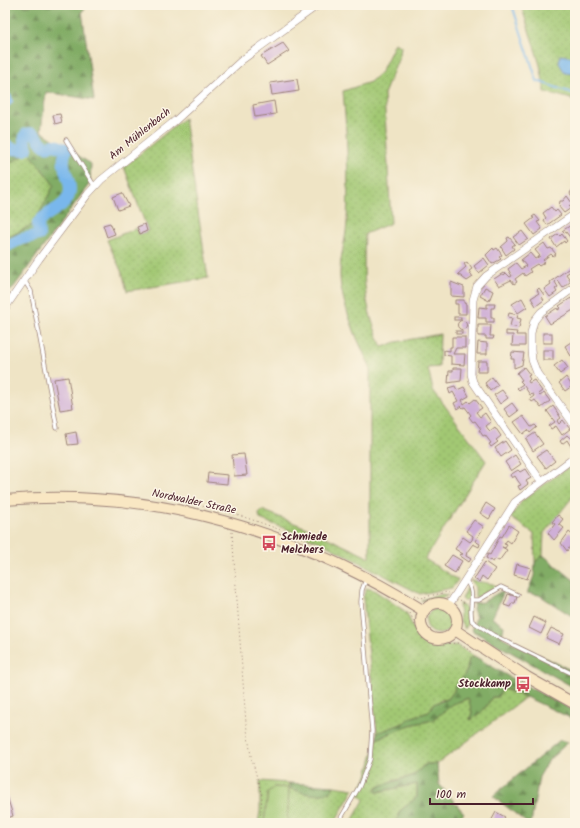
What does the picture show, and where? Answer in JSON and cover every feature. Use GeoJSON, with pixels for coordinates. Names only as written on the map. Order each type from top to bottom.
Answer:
{"type":"FeatureCollection","features":[{"type":"Feature","properties":{"kind":"main road","name":"Nordwalder Straße"},"geometry":{"type":"LineString","coordinates":[[5,500],[65,498],[126,501],[186,511],[232,522],[298,545],[367,578],[424,611]]}},
{"type":"Feature","properties":{"kind":"main road"},"geometry":{"type":"LineString","coordinates":[[438,603],[449,605],[456,614],[457,619],[455,630],[446,637],[440,639],[430,636],[422,627],[422,616],[424,611],[428,607],[438,603]]}},
{"type":"Feature","properties":{"kind":"main road"},"geometry":{"type":"LineString","coordinates":[[455,630],[526,677],[575,704]]}},
{"type":"Feature","properties":{"kind":"street","name":"Am Mühlenbach"},"geometry":{"type":"LineString","coordinates":[[5,308],[24,280],[94,187],[125,159],[176,120],[242,60],[318,5]]}},
{"type":"Feature","properties":{"kind":"street"},"geometry":{"type":"LineString","coordinates":[[541,481],[473,382],[471,374],[473,300],[477,286],[486,276],[574,216]]}},
{"type":"Feature","properties":{"kind":"street"},"geometry":{"type":"LineString","coordinates":[[575,287],[541,312],[534,321],[532,333],[532,360],[538,373],[572,416],[575,426]]}},
{"type":"Feature","properties":{"kind":"street"},"geometry":{"type":"LineString","coordinates":[[449,605],[515,502],[575,457]]}},
{"type":"Feature","properties":{"kind":"lane"},"geometry":{"type":"LineString","coordinates":[[66,140],[94,187]]}},
{"type":"Feature","properties":{"kind":"lane"},"geometry":{"type":"LineString","coordinates":[[24,280],[31,291],[57,428]]}},
{"type":"Feature","properties":{"kind":"lane"},"geometry":{"type":"LineString","coordinates":[[338,823],[358,787],[370,759],[372,731],[361,598],[367,578]]}},
{"type":"Feature","properties":{"kind":"lane"},"geometry":{"type":"LineString","coordinates":[[465,580],[470,585],[472,621],[493,635],[575,675]]}},
{"type":"Feature","properties":{"kind":"lane"},"geometry":{"type":"LineString","coordinates":[[472,600],[479,600],[501,587],[518,595]]}},
{"type":"Feature","properties":{"kind":"path"},"geometry":{"type":"LineString","coordinates":[[232,522],[232,549],[246,723],[251,756],[262,796],[260,823]]}},
{"type":"Feature","properties":{"kind":"path"},"geometry":{"type":"LineString","coordinates":[[460,600],[471,608]]}},
{"type":"Feature","properties":{"kind":"path"},"geometry":{"type":"LineString","coordinates":[[406,609],[410,612],[419,634],[423,639],[438,644],[458,643]]}},
{"type":"Feature","properties":{"kind":"green space"},"geometry":{"type":"Polygon","coordinates":[[[5,5],[90,5],[82,11],[94,100],[46,92],[41,131],[91,164],[90,183],[11,291],[5,289],[5,239],[34,224],[54,185],[29,152],[5,166],[5,5]]]}},
{"type":"Feature","properties":{"kind":"green space"},"geometry":{"type":"Polygon","coordinates":[[[521,5],[575,5],[575,100],[545,92],[540,65],[521,5]]]}},
{"type":"Feature","properties":{"kind":"green space"},"geometry":{"type":"Polygon","coordinates":[[[395,43],[401,46],[400,55],[384,94],[391,223],[365,234],[364,279],[371,318],[382,347],[396,342],[440,334],[439,367],[428,368],[433,390],[486,461],[425,559],[458,580],[452,588],[420,594],[320,542],[260,519],[259,514],[262,510],[309,529],[370,558],[370,366],[355,334],[343,298],[340,277],[348,206],[346,124],[343,91],[370,82],[381,72],[395,43]]]}},
{"type":"Feature","properties":{"kind":"green space"},"geometry":{"type":"Polygon","coordinates":[[[184,118],[208,278],[127,291],[123,275],[107,240],[137,228],[139,234],[148,231],[124,167],[184,118]]]}},
{"type":"Feature","properties":{"kind":"green space"},"geometry":{"type":"Polygon","coordinates":[[[29,152],[54,185],[34,224],[5,239],[5,166],[29,152]]]}},
{"type":"Feature","properties":{"kind":"green space"},"geometry":{"type":"Polygon","coordinates":[[[575,462],[575,494],[544,533],[543,555],[535,562],[534,534],[510,517],[523,500],[575,462]]]}},
{"type":"Feature","properties":{"kind":"green space"},"geometry":{"type":"Polygon","coordinates":[[[543,555],[575,581],[575,618],[539,595],[527,593],[534,576],[535,562],[543,555]]]}},
{"type":"Feature","properties":{"kind":"green space"},"geometry":{"type":"Polygon","coordinates":[[[470,580],[493,584],[497,587],[475,598],[475,587],[470,580]]]}},
{"type":"Feature","properties":{"kind":"green space"},"geometry":{"type":"Polygon","coordinates":[[[366,588],[374,590],[406,612],[414,629],[423,642],[434,646],[456,645],[476,657],[469,659],[467,670],[462,679],[455,685],[454,691],[448,699],[440,700],[429,712],[409,718],[404,723],[377,733],[363,598],[366,588]]]}},
{"type":"Feature","properties":{"kind":"green space"},"geometry":{"type":"Polygon","coordinates":[[[467,588],[469,589],[471,596],[465,601],[462,599],[467,588]]]}},
{"type":"Feature","properties":{"kind":"green space"},"geometry":{"type":"Polygon","coordinates":[[[501,591],[504,592],[492,618],[504,626],[502,637],[575,672],[575,688],[471,630],[476,618],[473,609],[474,603],[483,602],[501,591]]]}},
{"type":"Feature","properties":{"kind":"green space"},"geometry":{"type":"Polygon","coordinates":[[[442,594],[448,595],[435,600],[421,600],[442,594]]]}},
{"type":"Feature","properties":{"kind":"green space"},"geometry":{"type":"Polygon","coordinates":[[[459,603],[470,611],[467,615],[469,621],[465,629],[460,621],[459,603]]]}},
{"type":"Feature","properties":{"kind":"green space"},"geometry":{"type":"Polygon","coordinates":[[[439,608],[448,612],[452,621],[448,630],[439,634],[430,630],[426,621],[430,612],[439,608]]]}},
{"type":"Feature","properties":{"kind":"green space"},"geometry":{"type":"Polygon","coordinates":[[[476,657],[511,678],[575,711],[575,720],[515,692],[503,689],[497,697],[492,697],[480,713],[470,720],[472,712],[468,698],[453,704],[433,720],[410,725],[377,739],[377,733],[404,723],[409,718],[429,712],[433,704],[448,699],[454,691],[455,685],[462,679],[467,670],[469,658],[476,657]]]}},
{"type":"Feature","properties":{"kind":"green space"},"geometry":{"type":"Polygon","coordinates":[[[503,689],[526,697],[437,764],[426,764],[412,776],[392,781],[377,792],[417,784],[417,797],[400,811],[396,823],[351,823],[364,800],[358,793],[366,779],[377,739],[410,725],[432,720],[453,704],[469,698],[472,712],[470,719],[486,707],[492,697],[497,697],[503,689]]]}},
{"type":"Feature","properties":{"kind":"green space"},"geometry":{"type":"Polygon","coordinates":[[[560,740],[568,742],[549,760],[539,777],[531,823],[527,823],[493,796],[560,740]]]}},
{"type":"Feature","properties":{"kind":"green space"},"geometry":{"type":"Polygon","coordinates":[[[426,764],[437,764],[439,784],[464,813],[456,823],[396,823],[400,811],[417,797],[417,784],[376,792],[376,788],[412,776],[426,764]]]}},
{"type":"Feature","properties":{"kind":"green space"},"geometry":{"type":"Polygon","coordinates":[[[260,781],[289,783],[289,788],[274,787],[268,793],[264,823],[258,823],[260,811],[260,781]]]}},
{"type":"Feature","properties":{"kind":"green space"},"geometry":{"type":"Polygon","coordinates":[[[289,783],[334,786],[331,791],[315,794],[305,793],[289,788],[289,783]]]}},
{"type":"Feature","properties":{"kind":"green space"},"geometry":{"type":"Polygon","coordinates":[[[334,786],[354,789],[334,823],[287,823],[289,788],[305,793],[316,794],[331,791],[334,786]]]}},
{"type":"Feature","properties":{"kind":"green space"},"geometry":{"type":"Polygon","coordinates":[[[274,787],[289,788],[287,823],[264,823],[268,793],[274,787]]]}},
{"type":"Feature","properties":{"kind":"water"},"geometry":{"type":"Polygon","coordinates":[[[560,55],[575,57],[575,74],[565,73],[559,63],[560,55]]]}},
{"type":"Feature","properties":{"kind":"building"},"geometry":{"type":"Polygon","coordinates":[[[283,43],[289,51],[267,65],[261,56],[283,43]]]}},
{"type":"Feature","properties":{"kind":"building"},"geometry":{"type":"Polygon","coordinates":[[[297,79],[299,91],[272,95],[270,83],[297,79]]]}},
{"type":"Feature","properties":{"kind":"building"},"geometry":{"type":"Polygon","coordinates":[[[274,101],[276,114],[255,117],[253,105],[274,101]]]}},
{"type":"Feature","properties":{"kind":"building"},"geometry":{"type":"Polygon","coordinates":[[[60,114],[62,122],[55,124],[53,115],[60,114]]]}},
{"type":"Feature","properties":{"kind":"building"},"geometry":{"type":"Polygon","coordinates":[[[575,186],[575,201],[570,193],[575,186]]]}},
{"type":"Feature","properties":{"kind":"building"},"geometry":{"type":"Polygon","coordinates":[[[122,193],[129,206],[118,210],[113,197],[122,193]]]}},
{"type":"Feature","properties":{"kind":"building"},"geometry":{"type":"Polygon","coordinates":[[[567,196],[572,203],[569,206],[571,208],[564,213],[559,207],[560,201],[563,201],[567,196]]]}},
{"type":"Feature","properties":{"kind":"building"},"geometry":{"type":"Polygon","coordinates":[[[551,207],[555,212],[557,210],[561,215],[547,225],[544,220],[546,218],[543,213],[551,207]]]}},
{"type":"Feature","properties":{"kind":"building"},"geometry":{"type":"Polygon","coordinates":[[[535,215],[540,221],[537,222],[542,229],[534,235],[526,224],[534,218],[532,217],[535,215]]]}},
{"type":"Feature","properties":{"kind":"building"},"geometry":{"type":"Polygon","coordinates":[[[110,223],[115,234],[107,237],[103,225],[110,223]]]}},
{"type":"Feature","properties":{"kind":"building"},"geometry":{"type":"Polygon","coordinates":[[[145,224],[147,231],[140,234],[137,227],[145,224]]]}},
{"type":"Feature","properties":{"kind":"building"},"geometry":{"type":"Polygon","coordinates":[[[571,225],[575,228],[575,238],[572,240],[566,232],[564,233],[562,231],[571,225]]]}},
{"type":"Feature","properties":{"kind":"building"},"geometry":{"type":"Polygon","coordinates":[[[522,231],[528,239],[519,245],[513,237],[522,231]]]}},
{"type":"Feature","properties":{"kind":"building"},"geometry":{"type":"Polygon","coordinates":[[[558,234],[560,236],[562,234],[567,241],[565,243],[564,241],[556,247],[551,239],[558,234]]]}},
{"type":"Feature","properties":{"kind":"building"},"geometry":{"type":"Polygon","coordinates":[[[509,237],[515,244],[512,246],[514,249],[506,255],[501,247],[508,241],[507,238],[509,237]]]}},
{"type":"Feature","properties":{"kind":"building"},"geometry":{"type":"Polygon","coordinates":[[[544,243],[548,249],[551,248],[556,254],[553,256],[551,254],[543,260],[545,262],[539,266],[537,264],[529,269],[531,272],[525,276],[523,273],[515,279],[517,282],[514,284],[511,280],[499,286],[494,279],[503,273],[504,275],[506,273],[510,277],[512,276],[508,269],[516,263],[521,269],[526,266],[521,260],[530,253],[535,259],[540,256],[535,250],[544,243]]]}},
{"type":"Feature","properties":{"kind":"building"},"geometry":{"type":"Polygon","coordinates":[[[493,248],[494,250],[497,248],[502,255],[499,257],[501,259],[492,264],[486,255],[493,248]]]}},
{"type":"Feature","properties":{"kind":"building"},"geometry":{"type":"Polygon","coordinates":[[[484,258],[489,265],[479,273],[474,266],[484,258]]]}},
{"type":"Feature","properties":{"kind":"building"},"geometry":{"type":"Polygon","coordinates":[[[467,262],[472,269],[469,271],[473,277],[467,281],[458,274],[466,267],[464,264],[467,262]]]}},
{"type":"Feature","properties":{"kind":"building"},"geometry":{"type":"Polygon","coordinates":[[[575,264],[575,276],[571,271],[566,274],[571,281],[563,288],[557,280],[555,282],[558,287],[555,289],[557,292],[550,297],[544,289],[551,284],[550,282],[575,264]]]}},
{"type":"Feature","properties":{"kind":"building"},"geometry":{"type":"Polygon","coordinates":[[[451,282],[464,287],[464,297],[451,296],[451,282]]]}},
{"type":"Feature","properties":{"kind":"building"},"geometry":{"type":"Polygon","coordinates":[[[485,287],[493,291],[489,301],[480,296],[485,287]]]}},
{"type":"Feature","properties":{"kind":"building"},"geometry":{"type":"Polygon","coordinates":[[[539,288],[544,295],[542,297],[544,300],[536,306],[531,298],[539,293],[537,290],[539,288]]]}},
{"type":"Feature","properties":{"kind":"building"},"geometry":{"type":"Polygon","coordinates":[[[522,298],[527,307],[518,313],[512,304],[522,298]]]}},
{"type":"Feature","properties":{"kind":"building"},"geometry":{"type":"Polygon","coordinates":[[[571,298],[572,300],[575,298],[575,309],[550,324],[545,316],[557,308],[558,310],[561,308],[559,306],[571,298]]]}},
{"type":"Feature","properties":{"kind":"building"},"geometry":{"type":"Polygon","coordinates":[[[455,300],[464,300],[464,303],[466,304],[466,314],[458,314],[458,304],[455,304],[455,300]]]}},
{"type":"Feature","properties":{"kind":"building"},"geometry":{"type":"Polygon","coordinates":[[[487,304],[495,304],[494,308],[491,308],[491,318],[494,318],[494,322],[486,322],[486,318],[478,318],[479,307],[487,308],[487,304]]]}},
{"type":"Feature","properties":{"kind":"building"},"geometry":{"type":"Polygon","coordinates":[[[509,313],[518,315],[517,318],[521,319],[519,328],[510,326],[512,318],[508,317],[509,313]]]}},
{"type":"Feature","properties":{"kind":"building"},"geometry":{"type":"Polygon","coordinates":[[[454,317],[461,317],[461,320],[454,320],[454,317]]]}},
{"type":"Feature","properties":{"kind":"building"},"geometry":{"type":"Polygon","coordinates":[[[462,320],[467,325],[462,330],[457,325],[462,320]]]}},
{"type":"Feature","properties":{"kind":"building"},"geometry":{"type":"Polygon","coordinates":[[[478,325],[491,325],[490,336],[494,336],[493,339],[486,339],[486,336],[478,336],[478,325]]]}},
{"type":"Feature","properties":{"kind":"building"},"geometry":{"type":"Polygon","coordinates":[[[456,331],[462,331],[462,334],[456,334],[456,331]]]}},
{"type":"Feature","properties":{"kind":"building"},"geometry":{"type":"Polygon","coordinates":[[[506,331],[517,332],[516,335],[525,335],[525,346],[512,346],[513,335],[506,335],[506,331]]]}},
{"type":"Feature","properties":{"kind":"building"},"geometry":{"type":"Polygon","coordinates":[[[543,333],[552,333],[552,343],[543,343],[543,333]]]}},
{"type":"Feature","properties":{"kind":"building"},"geometry":{"type":"Polygon","coordinates":[[[452,337],[465,337],[465,348],[456,348],[453,354],[465,354],[464,365],[451,364],[451,356],[444,355],[444,350],[450,351],[450,347],[452,347],[452,337]]]}},
{"type":"Feature","properties":{"kind":"building"},"geometry":{"type":"Polygon","coordinates":[[[574,340],[575,358],[573,355],[571,356],[565,346],[574,340]]]}},
{"type":"Feature","properties":{"kind":"building"},"geometry":{"type":"Polygon","coordinates":[[[478,342],[487,343],[487,354],[477,354],[478,342]]]}},
{"type":"Feature","properties":{"kind":"building"},"geometry":{"type":"Polygon","coordinates":[[[543,350],[553,350],[553,360],[543,360],[543,350]]]}},
{"type":"Feature","properties":{"kind":"building"},"geometry":{"type":"Polygon","coordinates":[[[512,352],[524,353],[522,365],[514,368],[514,359],[511,359],[512,352]]]}},
{"type":"Feature","properties":{"kind":"building"},"geometry":{"type":"Polygon","coordinates":[[[562,360],[568,368],[560,374],[554,366],[562,360]]]}},
{"type":"Feature","properties":{"kind":"building"},"geometry":{"type":"Polygon","coordinates":[[[478,361],[487,361],[487,372],[477,372],[478,361]]]}},
{"type":"Feature","properties":{"kind":"building"},"geometry":{"type":"Polygon","coordinates":[[[524,367],[530,375],[528,376],[530,379],[528,381],[529,383],[534,380],[542,391],[538,394],[540,396],[544,393],[550,401],[541,408],[535,400],[532,402],[530,399],[534,396],[533,394],[530,395],[524,386],[519,390],[517,388],[523,384],[517,373],[524,367]]]}},
{"type":"Feature","properties":{"kind":"building"},"geometry":{"type":"Polygon","coordinates":[[[453,368],[462,368],[461,381],[448,383],[449,371],[453,371],[453,368]]]}},
{"type":"Feature","properties":{"kind":"building"},"geometry":{"type":"Polygon","coordinates":[[[68,377],[73,408],[60,410],[54,379],[68,377]]]}},
{"type":"Feature","properties":{"kind":"building"},"geometry":{"type":"Polygon","coordinates":[[[492,377],[498,385],[490,391],[485,383],[492,377]]]}},
{"type":"Feature","properties":{"kind":"building"},"geometry":{"type":"Polygon","coordinates":[[[566,377],[572,386],[565,391],[559,383],[566,377]]]}},
{"type":"Feature","properties":{"kind":"building"},"geometry":{"type":"Polygon","coordinates":[[[455,386],[457,390],[464,387],[469,396],[462,400],[464,404],[468,401],[470,403],[475,399],[482,408],[476,412],[480,417],[485,413],[491,422],[486,426],[488,429],[490,431],[495,427],[501,436],[496,440],[498,442],[491,447],[489,444],[491,443],[485,435],[483,436],[479,430],[481,429],[475,421],[473,422],[469,417],[471,415],[465,407],[463,408],[461,406],[457,409],[454,403],[458,401],[453,392],[450,394],[448,388],[455,386]]]}},
{"type":"Feature","properties":{"kind":"building"},"geometry":{"type":"Polygon","coordinates":[[[502,390],[508,398],[500,404],[494,395],[502,390]]]}},
{"type":"Feature","properties":{"kind":"building"},"geometry":{"type":"Polygon","coordinates":[[[512,403],[518,411],[510,417],[504,409],[512,403]]]}},
{"type":"Feature","properties":{"kind":"building"},"geometry":{"type":"Polygon","coordinates":[[[553,406],[561,418],[557,421],[559,424],[563,420],[570,429],[562,435],[556,426],[551,429],[549,426],[555,422],[547,411],[553,406]]]}},
{"type":"Feature","properties":{"kind":"building"},"geometry":{"type":"Polygon","coordinates":[[[523,416],[531,427],[535,425],[537,427],[530,433],[528,430],[523,434],[514,422],[523,416]]]}},
{"type":"Feature","properties":{"kind":"building"},"geometry":{"type":"Polygon","coordinates":[[[76,432],[78,444],[68,445],[66,434],[76,432]]]}},
{"type":"Feature","properties":{"kind":"building"},"geometry":{"type":"Polygon","coordinates":[[[535,433],[543,444],[533,451],[526,439],[535,433]]]}},
{"type":"Feature","properties":{"kind":"building"},"geometry":{"type":"Polygon","coordinates":[[[567,435],[570,438],[575,436],[575,446],[572,448],[567,440],[562,444],[560,441],[567,435]]]}},
{"type":"Feature","properties":{"kind":"building"},"geometry":{"type":"Polygon","coordinates":[[[505,441],[511,450],[501,457],[495,448],[505,441]]]}},
{"type":"Feature","properties":{"kind":"building"},"geometry":{"type":"Polygon","coordinates":[[[546,450],[555,461],[546,468],[537,456],[546,450]]]}},
{"type":"Feature","properties":{"kind":"building"},"geometry":{"type":"Polygon","coordinates":[[[244,454],[247,475],[234,476],[232,455],[244,454]]]}},
{"type":"Feature","properties":{"kind":"building"},"geometry":{"type":"Polygon","coordinates":[[[515,455],[521,464],[511,471],[505,462],[515,455]]]}},
{"type":"Feature","properties":{"kind":"building"},"geometry":{"type":"Polygon","coordinates":[[[525,469],[531,478],[526,481],[528,484],[520,490],[518,486],[521,485],[515,476],[512,478],[510,475],[518,470],[520,472],[525,469]]]}},
{"type":"Feature","properties":{"kind":"building"},"geometry":{"type":"Polygon","coordinates":[[[208,473],[228,475],[227,484],[207,482],[208,473]]]}},
{"type":"Feature","properties":{"kind":"building"},"geometry":{"type":"Polygon","coordinates":[[[486,503],[495,509],[489,519],[480,513],[486,503]]]}},
{"type":"Feature","properties":{"kind":"building"},"geometry":{"type":"Polygon","coordinates":[[[558,515],[563,519],[559,524],[564,528],[554,540],[548,533],[555,524],[552,522],[558,515]]]}},
{"type":"Feature","properties":{"kind":"building"},"geometry":{"type":"Polygon","coordinates":[[[474,520],[484,527],[475,541],[480,544],[479,547],[473,544],[467,552],[466,556],[471,559],[469,562],[459,555],[463,554],[455,549],[463,537],[470,542],[472,540],[473,536],[466,531],[474,520]]]}},
{"type":"Feature","properties":{"kind":"building"},"geometry":{"type":"Polygon","coordinates":[[[509,525],[518,531],[511,543],[507,540],[504,544],[507,545],[505,548],[502,547],[507,550],[499,561],[495,559],[493,562],[486,558],[488,554],[490,555],[500,536],[502,537],[509,525]]]}},
{"type":"Feature","properties":{"kind":"building"},"geometry":{"type":"Polygon","coordinates":[[[569,532],[575,537],[575,545],[574,547],[571,545],[567,551],[561,543],[569,532]]]}},
{"type":"Feature","properties":{"kind":"building"},"geometry":{"type":"Polygon","coordinates":[[[452,555],[462,561],[455,573],[444,566],[452,555]]]}},
{"type":"Feature","properties":{"kind":"building"},"geometry":{"type":"Polygon","coordinates":[[[485,562],[495,569],[487,580],[482,576],[479,582],[474,579],[485,562]]]}},
{"type":"Feature","properties":{"kind":"building"},"geometry":{"type":"Polygon","coordinates":[[[517,564],[531,568],[527,579],[514,575],[517,564]]]}},
{"type":"Feature","properties":{"kind":"building"},"geometry":{"type":"Polygon","coordinates":[[[508,594],[517,597],[515,603],[512,603],[510,607],[504,605],[508,594]]]}},
{"type":"Feature","properties":{"kind":"building"},"geometry":{"type":"Polygon","coordinates":[[[534,617],[546,623],[541,634],[529,628],[534,617]]]}},
{"type":"Feature","properties":{"kind":"building"},"geometry":{"type":"Polygon","coordinates":[[[551,628],[564,634],[559,644],[546,638],[551,628]]]}},
{"type":"Feature","properties":{"kind":"building"},"geometry":{"type":"Polygon","coordinates":[[[575,641],[575,652],[571,650],[575,641]]]}},
{"type":"Feature","properties":{"kind":"building"},"geometry":{"type":"Polygon","coordinates":[[[7,796],[13,816],[5,819],[5,797],[7,796]]]}},
{"type":"Feature","properties":{"kind":"building"},"geometry":{"type":"Polygon","coordinates":[[[496,812],[505,817],[501,823],[490,823],[496,812]]]}},
{"type":"Feature","properties":{"kind":"waterway"},"geometry":{"type":"LineString","coordinates":[[512,5],[537,81],[575,94]]}},
{"type":"Feature","properties":{"kind":"waterway"},"geometry":{"type":"LineString","coordinates":[[5,97],[7,100],[5,102]]}},
{"type":"Feature","properties":{"kind":"waterway"},"geometry":{"type":"LineString","coordinates":[[5,144],[13,149],[25,150],[27,148],[24,140],[26,134],[33,133],[45,146],[48,147],[55,145],[67,149],[64,156],[64,163],[70,189],[69,195],[65,202],[45,216],[38,223],[39,235],[21,239],[5,247]]}},
{"type":"Feature","properties":{"kind":"place","name":"Schmiede Melchers"},"geometry":{"type":"Point","coordinates":[269,543]}},
{"type":"Feature","properties":{"kind":"place","name":"Stockkamp"},"geometry":{"type":"Point","coordinates":[523,684]}}]}
